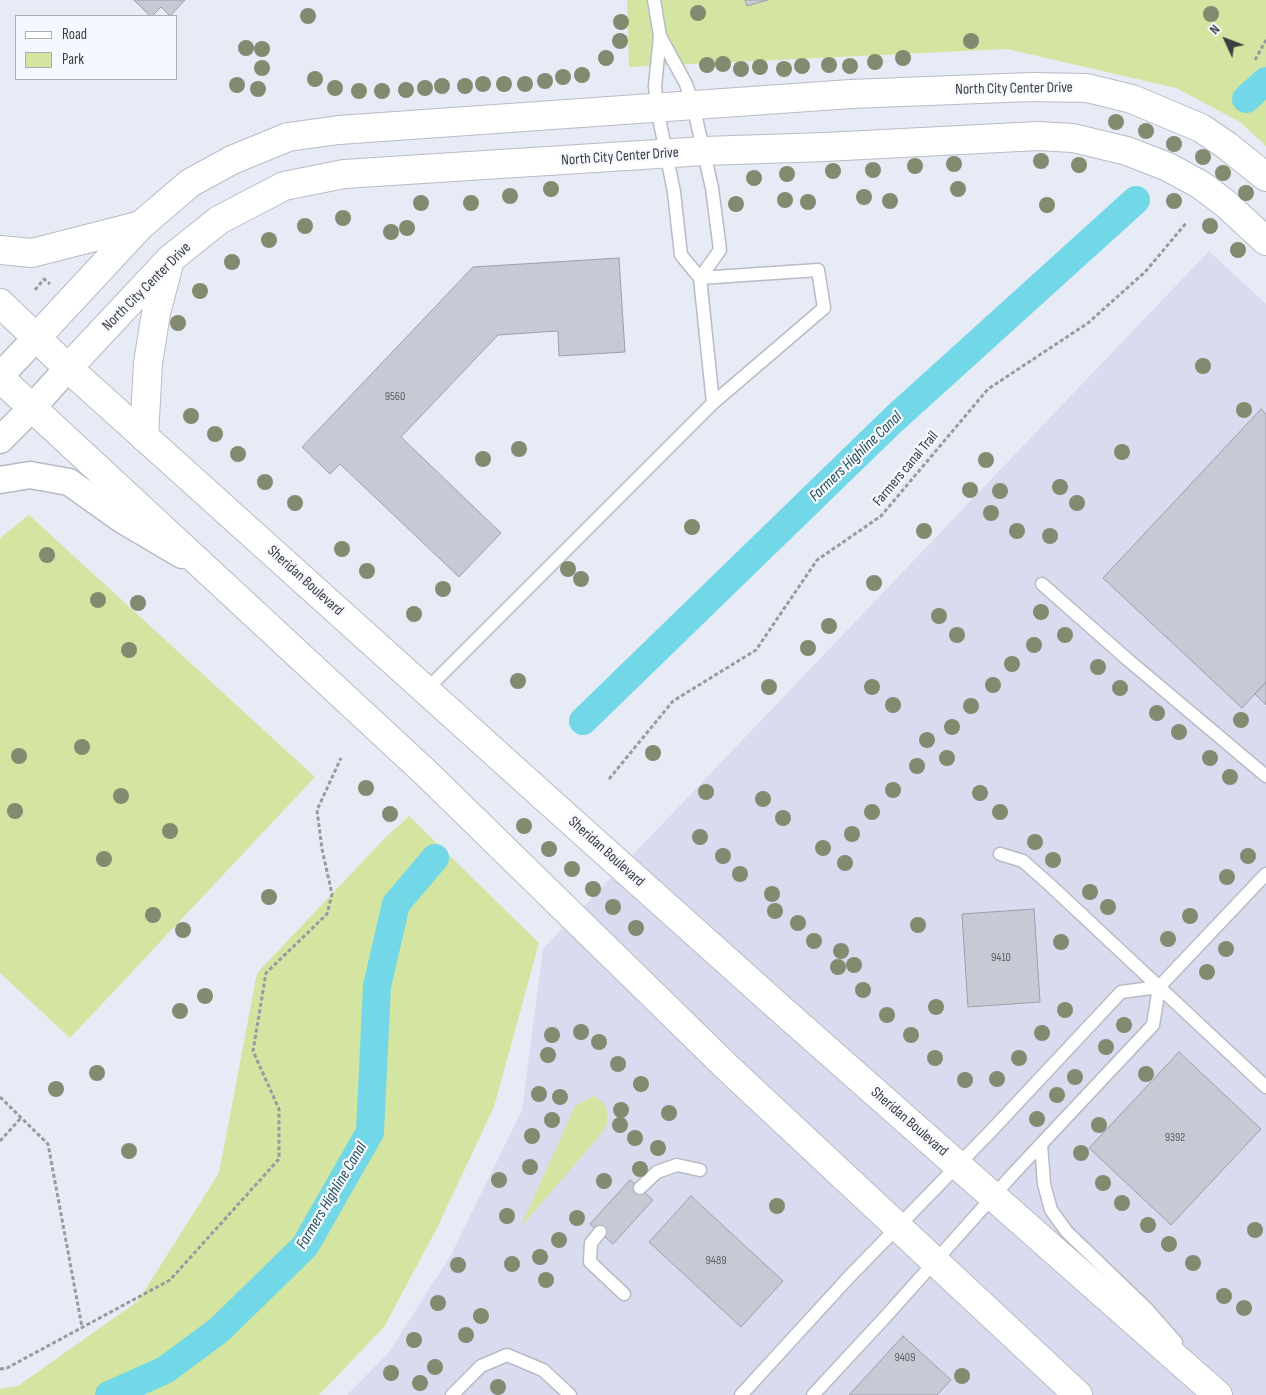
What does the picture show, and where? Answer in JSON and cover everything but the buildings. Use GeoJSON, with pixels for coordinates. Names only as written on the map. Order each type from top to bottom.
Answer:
{"type":"FeatureCollection","features":[{"type":"Feature","properties":{"kind":"main road","name":"North City Center Drive"},"geometry":{"type":"LineString","coordinates":[[36,338],[141,225],[190,183],[232,160],[288,137],[339,130],[851,94],[1031,87],[1087,88],[1132,99],[1201,128],[1226,145],[1266,178]]}},
{"type":"Feature","properties":{"kind":"main road","name":"North City Center Drive"},"geometry":{"type":"LineString","coordinates":[[68,368],[169,260],[219,220],[284,186],[344,174],[704,151],[1038,136],[1073,138],[1128,151],[1168,167],[1201,185],[1226,204],[1266,241]]}},
{"type":"Feature","properties":{"kind":"main road"},"geometry":{"type":"LineString","coordinates":[[0,250],[32,253],[141,225]]}},
{"type":"Feature","properties":{"kind":"main road"},"geometry":{"type":"LineString","coordinates":[[144,437],[148,363],[156,313],[169,260]]}},
{"type":"Feature","properties":{"kind":"main road","name":"Sheridan Boulevard"},"geometry":{"type":"LineString","coordinates":[[0,303],[144,437],[734,967],[1220,1395]]}},
{"type":"Feature","properties":{"kind":"main road"},"geometry":{"type":"LineString","coordinates":[[0,377],[426,773],[730,1070],[1078,1395]]}},
{"type":"Feature","properties":{"kind":"street"},"geometry":{"type":"LineString","coordinates":[[0,377],[36,338]]}},
{"type":"Feature","properties":{"kind":"street","name":"North City Center Drive"},"geometry":{"type":"LineString","coordinates":[[0,440],[68,368]]}},
{"type":"Feature","properties":{"kind":"street"},"geometry":{"type":"LineString","coordinates":[[0,480],[30,475],[69,482],[121,519],[205,569]]}},
{"type":"Feature","properties":{"kind":"lane"},"geometry":{"type":"LineString","coordinates":[[654,0],[660,36],[655,86],[657,108],[674,192],[681,255],[700,278],[713,403]]}},
{"type":"Feature","properties":{"kind":"lane"},"geometry":{"type":"LineString","coordinates":[[660,36],[686,84],[693,105],[712,188],[720,250],[700,278]]}},
{"type":"Feature","properties":{"kind":"lane"},"geometry":{"type":"LineString","coordinates":[[426,690],[713,403],[824,308],[818,270],[700,278]]}},
{"type":"Feature","properties":{"kind":"lane"},"geometry":{"type":"LineString","coordinates":[[1042,584],[1266,776]]}},
{"type":"Feature","properties":{"kind":"lane"},"geometry":{"type":"LineString","coordinates":[[1000,854],[1023,862],[1050,885],[1266,1087]]}},
{"type":"Feature","properties":{"kind":"lane"},"geometry":{"type":"LineString","coordinates":[[812,1395],[935,1262],[993,1196],[1153,1025],[1159,987],[1266,874]]}},
{"type":"Feature","properties":{"kind":"lane"},"geometry":{"type":"LineString","coordinates":[[741,1395],[849,1277],[899,1227],[1121,992],[1159,987]]}},
{"type":"Feature","properties":{"kind":"lane"},"geometry":{"type":"LineString","coordinates":[[1041,1144],[1044,1184],[1051,1210],[1067,1232],[1146,1308],[1220,1395]]}},
{"type":"Feature","properties":{"kind":"lane"},"geometry":{"type":"LineString","coordinates":[[640,1188],[656,1172],[677,1165],[700,1170]]}},
{"type":"Feature","properties":{"kind":"lane"},"geometry":{"type":"LineString","coordinates":[[600,1232],[592,1243],[590,1262],[624,1294]]}},
{"type":"Feature","properties":{"kind":"lane"},"geometry":{"type":"LineString","coordinates":[[452,1395],[481,1366],[507,1355],[543,1370],[570,1395]]}},
{"type":"Feature","properties":{"kind":"path"},"geometry":{"type":"LineString","coordinates":[[1255,60],[1266,40]]}},
{"type":"Feature","properties":{"kind":"path","name":"Farmers canal Trail"},"geometry":{"type":"LineString","coordinates":[[609,779],[673,701],[756,650],[816,560],[881,516],[988,389],[1088,324],[1144,272],[1187,222]]}},
{"type":"Feature","properties":{"kind":"path"},"geometry":{"type":"LineString","coordinates":[[35,290],[44,279],[53,287]]}},
{"type":"Feature","properties":{"kind":"path"},"geometry":{"type":"LineString","coordinates":[[0,1369],[7,1368],[170,1280],[279,1159],[279,1109],[254,1051],[258,1022],[266,973],[326,914],[332,894],[322,849],[317,810],[341,758]]}},
{"type":"Feature","properties":{"kind":"path"},"geometry":{"type":"LineString","coordinates":[[0,1097],[48,1144],[82,1327]]}},
{"type":"Feature","properties":{"kind":"path"},"geometry":{"type":"LineString","coordinates":[[0,1141],[21,1118]]}},
{"type":"Feature","properties":{"kind":"shaded area"},"geometry":{"type":"Polygon","coordinates":[[[1209,251],[1266,304],[1266,1395],[347,1395],[389,1352],[451,1255],[522,1110],[543,949],[1209,251]]]}},
{"type":"Feature","properties":{"kind":"green space"},"geometry":{"type":"Polygon","coordinates":[[[627,0],[1266,0],[1266,146],[1240,122],[1176,88],[1007,49],[629,67],[627,0]]]}},
{"type":"Feature","properties":{"kind":"green space"},"geometry":{"type":"Polygon","coordinates":[[[29,515],[315,777],[70,1038],[0,973],[0,538],[29,515]]]}},
{"type":"Feature","properties":{"kind":"green space"},"geometry":{"type":"Polygon","coordinates":[[[409,816],[539,943],[494,1107],[437,1228],[384,1327],[319,1395],[0,1395],[0,1389],[18,1386],[138,1301],[219,1173],[257,973],[384,839],[409,816]]]}},
{"type":"Feature","properties":{"kind":"green space"},"geometry":{"type":"Polygon","coordinates":[[[594,1096],[604,1103],[607,1111],[607,1125],[520,1228],[575,1106],[594,1096]]]}},
{"type":"Feature","properties":{"kind":"waterway","name":"Farmers Highline Canal"},"geometry":{"type":"LineString","coordinates":[[1246,99],[1266,81]]}},
{"type":"Feature","properties":{"kind":"waterway","name":"Farmers Highline Canal"},"geometry":{"type":"LineString","coordinates":[[583,721],[893,420],[1136,200]]}},
{"type":"Feature","properties":{"kind":"waterway","name":"Farmers Highline Canal"},"geometry":{"type":"LineString","coordinates":[[109,1395],[165,1370],[219,1330],[305,1246],[370,1132],[377,986],[396,904],[435,858]]}}]}
